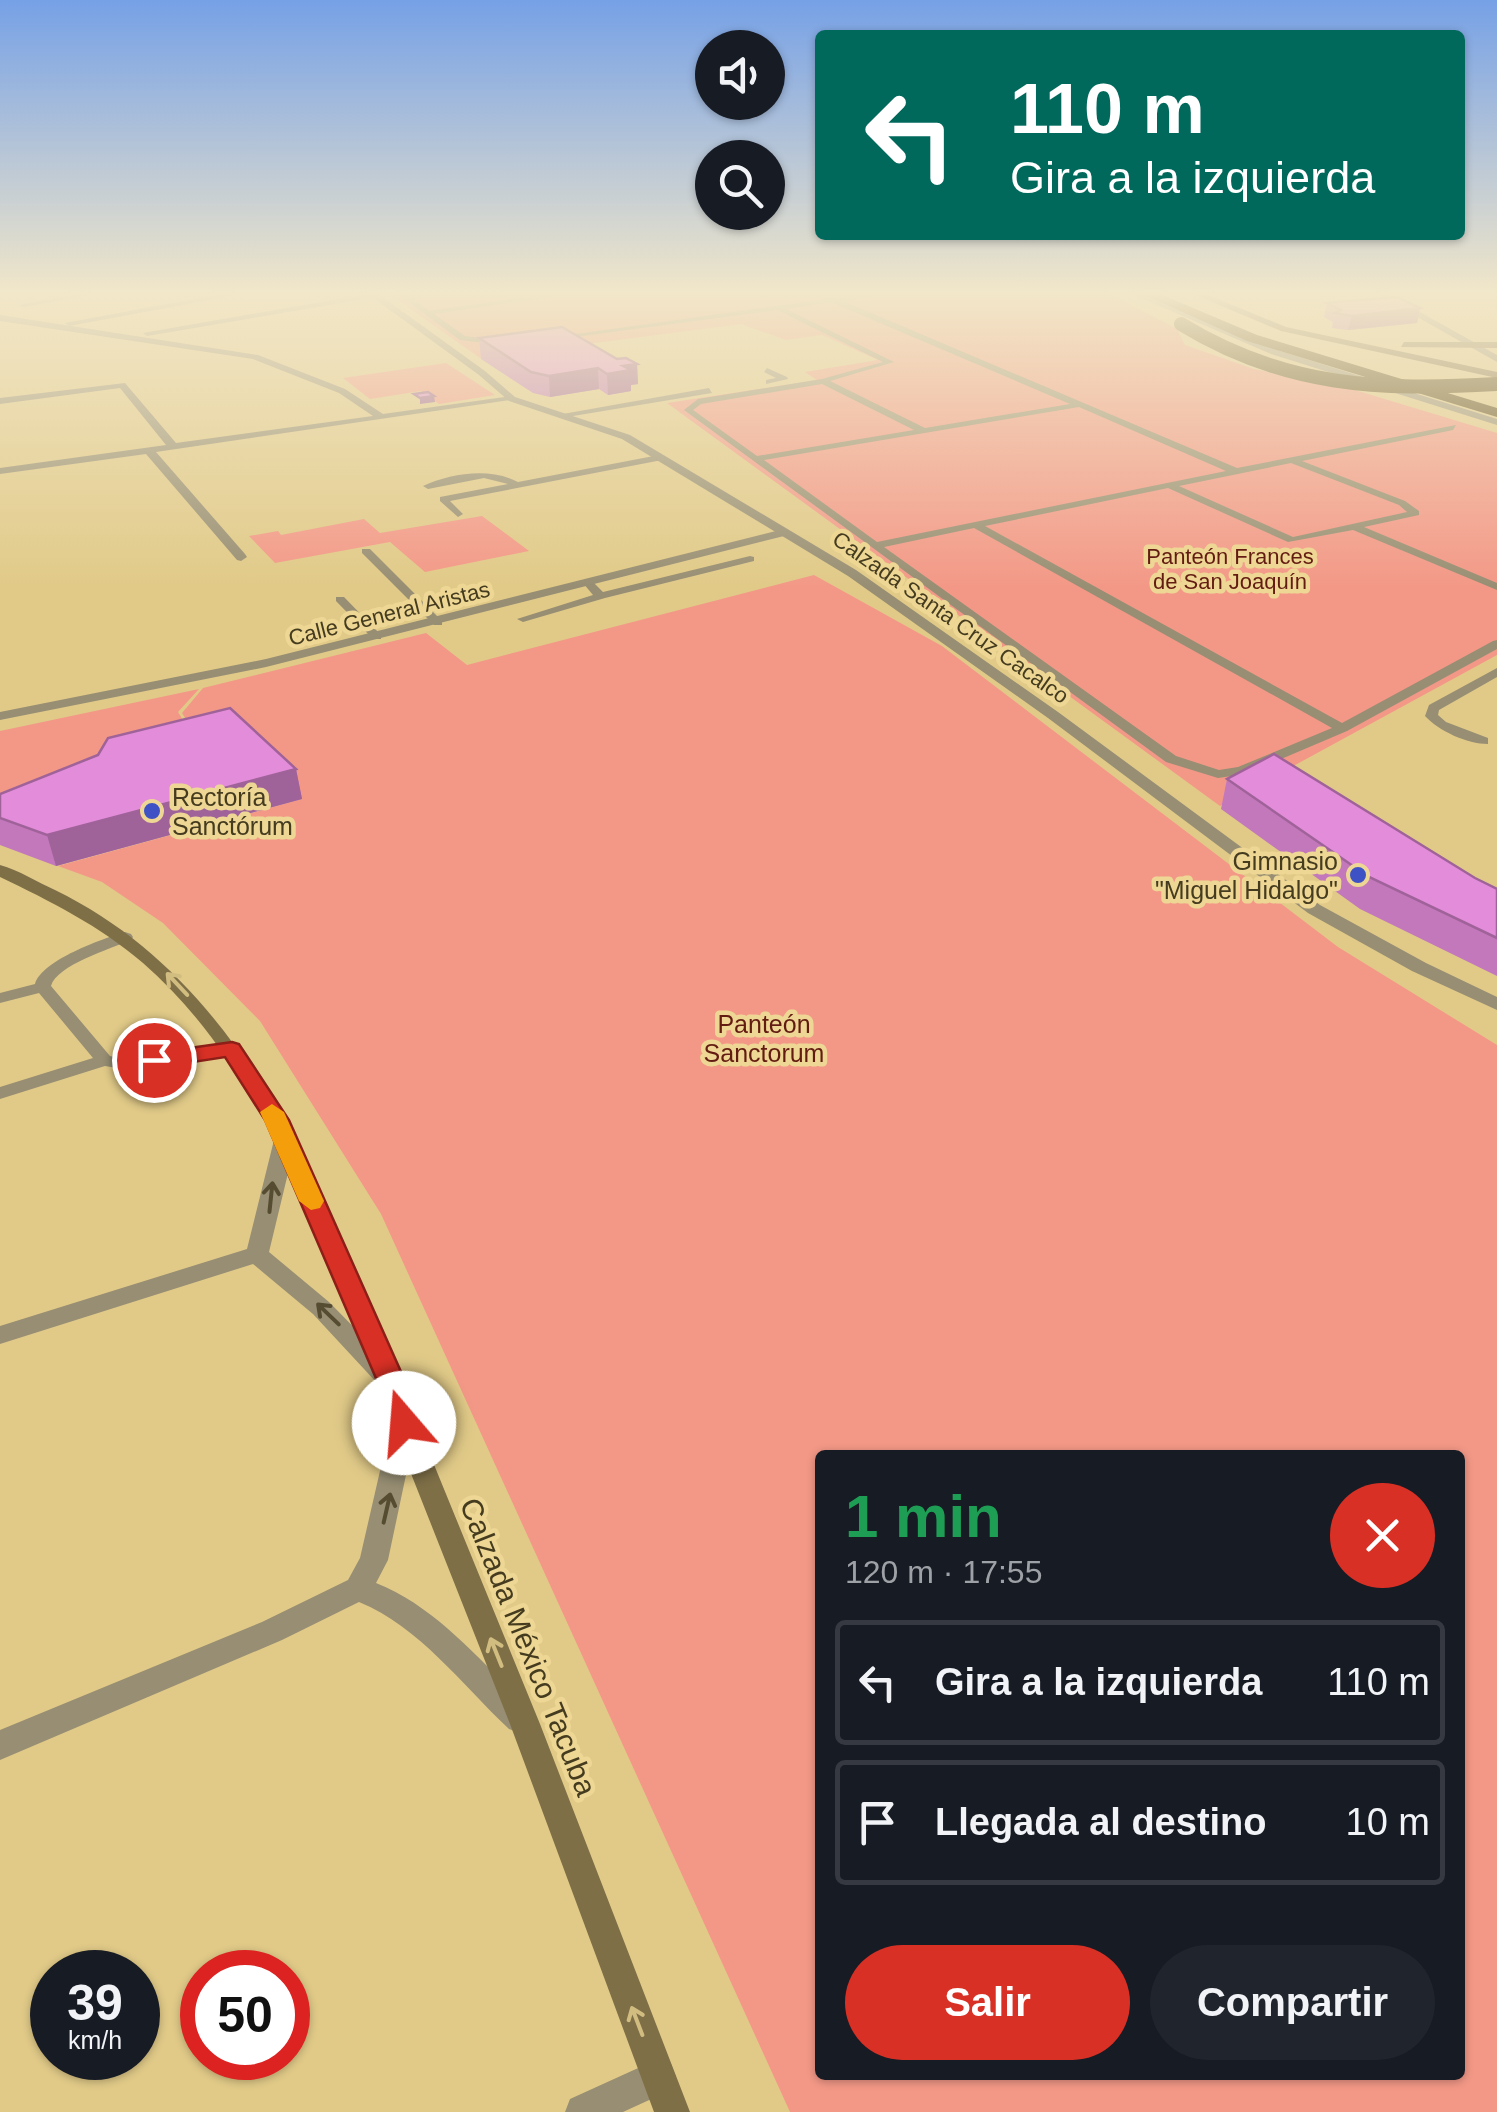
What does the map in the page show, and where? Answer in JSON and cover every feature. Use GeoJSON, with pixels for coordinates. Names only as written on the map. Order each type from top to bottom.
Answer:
{"type":"FeatureCollection","features":[{"type":"Feature","properties":{"kind":"highway"},"geometry":{"type":"LineString","coordinates":[[1420,390],[1497,413]]}},
{"type":"Feature","properties":{"kind":"main road","name":"Calzada México Tacuba"},"geometry":{"type":"LineString","coordinates":[[0,870],[56,893],[125,938],[174,978],[232,1049],[277,1120],[392,1383],[404,1423],[525,1724],[672,2112]]}},
{"type":"Feature","properties":{"kind":"street"},"geometry":{"type":"LineString","coordinates":[[0,400],[85,390]]}},
{"type":"Feature","properties":{"kind":"street"},"geometry":{"type":"LineString","coordinates":[[126,390],[171,444]]}},
{"type":"Feature","properties":{"kind":"street"},"geometry":{"type":"LineString","coordinates":[[339,390],[378,415]]}},
{"type":"Feature","properties":{"kind":"street","name":"Calzada Santa Cruz Cacalco"},"geometry":{"type":"LineString","coordinates":[[501,390],[512,399],[612,430],[886,594],[1314,909],[1419,967],[1497,1004]]}},
{"type":"Feature","properties":{"kind":"street"},"geometry":{"type":"LineString","coordinates":[[1394,390],[1497,422]]}},
{"type":"Feature","properties":{"kind":"street"},"geometry":{"type":"LineString","coordinates":[[0,470],[512,399]]}},
{"type":"Feature","properties":{"kind":"street"},"geometry":{"type":"LineString","coordinates":[[148,448],[240,558]]}},
{"type":"Feature","properties":{"kind":"street","name":"Calle General Aristas"},"geometry":{"type":"LineString","coordinates":[[0,716],[184,682],[438,623],[784,534]]}},
{"type":"Feature","properties":{"kind":"street"},"geometry":{"type":"LineString","coordinates":[[257,1254],[269,1222],[274,1174],[284,1140]]}},
{"type":"Feature","properties":{"kind":"street"},"geometry":{"type":"LineString","coordinates":[[0,1335],[257,1254]]}},
{"type":"Feature","properties":{"kind":"street"},"geometry":{"type":"LineString","coordinates":[[257,1254],[322,1308],[392,1383]]}},
{"type":"Feature","properties":{"kind":"street"},"geometry":{"type":"LineString","coordinates":[[0,1745],[272,1631],[358,1589],[374,1560],[404,1423]]}},
{"type":"Feature","properties":{"kind":"street"},"geometry":{"type":"LineString","coordinates":[[358,1589],[385,1597],[414,1619],[525,1724]]}},
{"type":"Feature","properties":{"kind":"street"},"geometry":{"type":"LineString","coordinates":[[583,2112],[658,2077]]}},
{"type":"Feature","properties":{"kind":"lane"},"geometry":{"type":"LineString","coordinates":[[561,415],[719,390]]}},
{"type":"Feature","properties":{"kind":"lane"},"geometry":{"type":"LineString","coordinates":[[777,390],[690,406],[688,410],[760,458],[1171,759],[1192,769],[1218,774],[1240,771],[1342,728],[1497,644]]}},
{"type":"Feature","properties":{"kind":"lane"},"geometry":{"type":"LineString","coordinates":[[840,390],[924,431]]}},
{"type":"Feature","properties":{"kind":"lane"},"geometry":{"type":"LineString","coordinates":[[1042,390],[1235,471]]}},
{"type":"Feature","properties":{"kind":"lane"},"geometry":{"type":"LineString","coordinates":[[760,458],[1078,405]]}},
{"type":"Feature","properties":{"kind":"lane"},"geometry":{"type":"LineString","coordinates":[[878,545],[1453,427]]}},
{"type":"Feature","properties":{"kind":"lane"},"geometry":{"type":"LineString","coordinates":[[458,514],[444,498],[659,458]]}},
{"type":"Feature","properties":{"kind":"lane"},"geometry":{"type":"LineString","coordinates":[[1171,486],[1279,538],[1308,540],[1415,513],[1402,502],[1291,460]]}},
{"type":"Feature","properties":{"kind":"lane"},"geometry":{"type":"LineString","coordinates":[[428,486],[490,474],[515,484]]}},
{"type":"Feature","properties":{"kind":"lane"},"geometry":{"type":"LineString","coordinates":[[976,525],[1342,728]]}},
{"type":"Feature","properties":{"kind":"lane"},"geometry":{"type":"LineString","coordinates":[[1356,528],[1497,587]]}},
{"type":"Feature","properties":{"kind":"lane"},"geometry":{"type":"LineString","coordinates":[[366,551],[438,623]]}},
{"type":"Feature","properties":{"kind":"lane"},"geometry":{"type":"LineString","coordinates":[[522,619],[750,558]]}},
{"type":"Feature","properties":{"kind":"lane"},"geometry":{"type":"LineString","coordinates":[[588,584],[601,596]]}},
{"type":"Feature","properties":{"kind":"lane"},"geometry":{"type":"LineString","coordinates":[[340,599],[377,637]]}},
{"type":"Feature","properties":{"kind":"lane"},"geometry":{"type":"LineString","coordinates":[[1484,742],[1431,716],[1433,708],[1497,672]]}},
{"type":"Feature","properties":{"kind":"lane"},"geometry":{"type":"LineString","coordinates":[[43,987],[45,976],[58,966],[125,938]]}},
{"type":"Feature","properties":{"kind":"lane"},"geometry":{"type":"LineString","coordinates":[[0,998],[43,987]]}},
{"type":"Feature","properties":{"kind":"lane"},"geometry":{"type":"LineString","coordinates":[[43,987],[104,1060]]}},
{"type":"Feature","properties":{"kind":"lane"},"geometry":{"type":"LineString","coordinates":[[0,1092],[104,1060],[122,1064],[232,1049]]}},
{"type":"Feature","properties":{"kind":"green space"},"geometry":{"type":"Polygon","coordinates":[[[358,390],[487,390],[495,395],[439,404],[421,391],[370,399],[358,390]]]}},
{"type":"Feature","properties":{"kind":"green space","name":"Panteón Frances de San Joaquín"},"geometry":{"type":"Polygon","coordinates":[[[755,390],[1353,390],[1497,433],[1497,655],[1220,806],[667,403],[755,390]]]}},
{"type":"Feature","properties":{"kind":"green space"},"geometry":{"type":"Polygon","coordinates":[[[482,516],[529,551],[425,572],[390,542],[275,563],[249,536],[278,531],[281,535],[364,519],[380,533],[482,516]]]}},
{"type":"Feature","properties":{"kind":"green space","name":"Panteón Sanctorum"},"geometry":{"type":"Polygon","coordinates":[[[814,575],[942,646],[1338,947],[1497,1045],[1497,2112],[790,2112],[381,1214],[260,1021],[163,923],[102,882],[58,866],[302,799],[238,737],[202,746],[182,713],[203,688],[426,633],[467,665],[814,575]]]}},
{"type":"Feature","properties":{"kind":"green space"},"geometry":{"type":"Polygon","coordinates":[[[199,689],[178,712],[199,746],[0,828],[0,731],[199,689]]]}},
{"type":"Feature","properties":{"kind":"building"},"geometry":{"type":"Polygon","coordinates":[[[428,392],[434,396],[420,398],[414,394],[428,392]]]}},
{"type":"Feature","properties":{"kind":"building"},"geometry":{"type":"Polygon","coordinates":[[[230,708],[296,769],[47,835],[0,818],[0,794],[98,755],[108,738],[230,708]]]}},
{"type":"Feature","properties":{"kind":"building"},"geometry":{"type":"Polygon","coordinates":[[[1274,754],[1497,889],[1497,938],[1369,877],[1227,779],[1274,754]]]}},
{"type":"Feature","properties":{"kind":"slow traffic"},"geometry":{"type":"LineString","coordinates":[[272,1112],[311,1201]]}},
{"type":"Feature","properties":{"kind":"place","name":"Rectoría Sanctórum"},"geometry":{"type":"Point","coordinates":[152,811]}},
{"type":"Feature","properties":{"kind":"place","name":"Gimnasio \"Miguel Hidalgo\""},"geometry":{"type":"Point","coordinates":[1358,875]}},
{"type":"Feature","properties":{"kind":"route"},"geometry":{"type":"LineString","coordinates":[[154,1060],[232,1049],[277,1120],[392,1383],[404,1423]]}}]}
